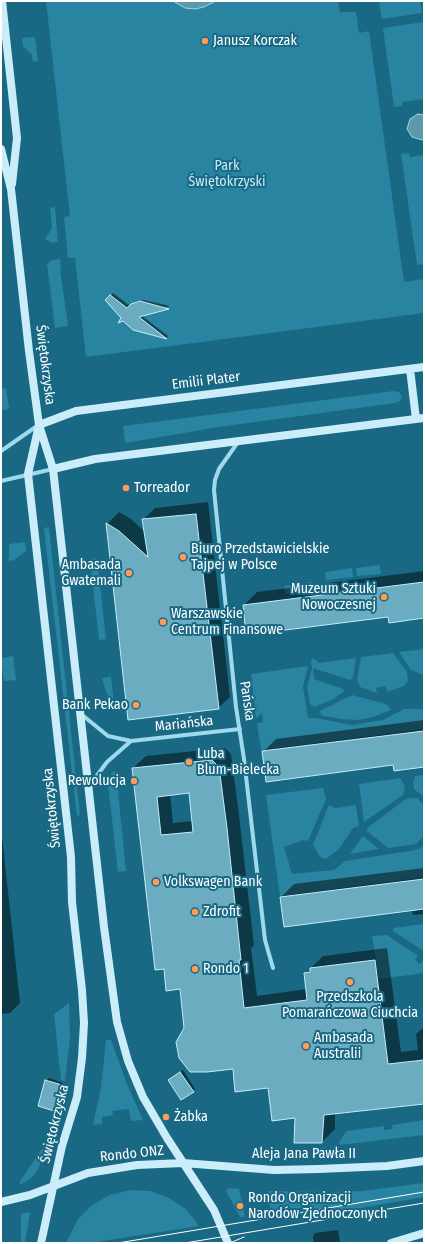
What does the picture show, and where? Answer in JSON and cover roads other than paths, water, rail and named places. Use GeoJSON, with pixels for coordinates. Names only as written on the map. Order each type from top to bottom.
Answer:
{"type":"FeatureCollection","features":[{"type":"Feature","properties":{"kind":"street","name":"Świętokrzyska"},"geometry":{"type":"LineString","coordinates":[[2,1],[17,138],[11,189]]}},
{"type":"Feature","properties":{"kind":"street","name":"Świętokrzyska"},"geometry":{"type":"LineString","coordinates":[[1,149],[11,189],[39,425],[53,469],[112,995],[118,1029],[128,1061],[143,1096],[184,1163]]}},
{"type":"Feature","properties":{"kind":"street","name":"Emilii Plater"},"geometry":{"type":"LineString","coordinates":[[1,451],[39,425],[76,411],[424,367]]}},
{"type":"Feature","properties":{"kind":"street"},"geometry":{"type":"LineString","coordinates":[[1,481],[95,459],[420,419],[410,369]]}},
{"type":"Feature","properties":{"kind":"street","name":"Świętokrzyska"},"geometry":{"type":"LineString","coordinates":[[39,425],[28,474],[71,857],[72,902],[82,990],[84,1023],[82,1058],[77,1097],[62,1146],[53,1187]]}},
{"type":"Feature","properties":{"kind":"street","name":"Pańska"},"geometry":{"type":"LineString","coordinates":[[238,441],[217,475],[214,490],[224,604],[265,940],[273,968]]}},
{"type":"Feature","properties":{"kind":"street","name":"Mariańska"},"geometry":{"type":"LineString","coordinates":[[80,712],[108,736],[131,741],[240,729]]}},
{"type":"Feature","properties":{"kind":"street"},"geometry":{"type":"LineString","coordinates":[[88,786],[107,762],[131,741]]}},
{"type":"Feature","properties":{"kind":"street","name":"Aleja Jana Pawła II"},"geometry":{"type":"LineString","coordinates":[[184,1163],[290,1170],[351,1168],[424,1161]]}},
{"type":"Feature","properties":{"kind":"street","name":"Rondo ONZ"},"geometry":{"type":"LineString","coordinates":[[53,1187],[88,1173],[110,1168],[184,1163],[218,1218],[228,1243]]}},
{"type":"Feature","properties":{"kind":"street"},"geometry":{"type":"LineString","coordinates":[[1,1202],[53,1187],[41,1243]]}},
{"type":"Feature","properties":{"kind":"street"},"geometry":{"type":"LineString","coordinates":[[391,1243],[424,1233]]}},
{"type":"Feature","properties":{"kind":"tram line"},"geometry":{"type":"LineString","coordinates":[[118,1243],[424,1192]]}},
{"type":"Feature","properties":{"kind":"tram line"},"geometry":{"type":"LineString","coordinates":[[185,1243],[424,1203]]}},
{"type":"Feature","properties":{"kind":"tram line"},"geometry":{"type":"LineString","coordinates":[[230,1243],[244,1237]]}},
{"type":"Feature","properties":{"kind":"place","name":"Janusz Korczak"},"geometry":{"type":"Point","coordinates":[205,41]}},
{"type":"Feature","properties":{"kind":"place","name":"Torreador"},"geometry":{"type":"Point","coordinates":[126,488]}},
{"type":"Feature","properties":{"kind":"place","name":"Biuro Przedstawicielskie Tajpej w Polsce"},"geometry":{"type":"Point","coordinates":[183,557]}},
{"type":"Feature","properties":{"kind":"place","name":"Ambasada Gwatemali"},"geometry":{"type":"Point","coordinates":[129,573]}},
{"type":"Feature","properties":{"kind":"place","name":"Muzeum Sztuki Nowoczesnej"},"geometry":{"type":"Point","coordinates":[384,597]}},
{"type":"Feature","properties":{"kind":"place","name":"Warszawskie Centrum Finansowe"},"geometry":{"type":"Point","coordinates":[163,622]}},
{"type":"Feature","properties":{"kind":"place","name":"Bank Pekao"},"geometry":{"type":"Point","coordinates":[136,705]}},
{"type":"Feature","properties":{"kind":"place","name":"Luba Blum-Bielecka"},"geometry":{"type":"Point","coordinates":[189,762]}},
{"type":"Feature","properties":{"kind":"place","name":"Rewolucja"},"geometry":{"type":"Point","coordinates":[134,781]}},
{"type":"Feature","properties":{"kind":"place","name":"Volkswagen Bank"},"geometry":{"type":"Point","coordinates":[156,882]}},
{"type":"Feature","properties":{"kind":"place","name":"Zdrofit"},"geometry":{"type":"Point","coordinates":[195,912]}},
{"type":"Feature","properties":{"kind":"place","name":"Rondo 1"},"geometry":{"type":"Point","coordinates":[195,969]}},
{"type":"Feature","properties":{"kind":"place","name":"Przedszkola Pomarańczowa Ciuchcia"},"geometry":{"type":"Point","coordinates":[350,982]}},
{"type":"Feature","properties":{"kind":"place","name":"Ambasada Australii"},"geometry":{"type":"Point","coordinates":[306,1046]}},
{"type":"Feature","properties":{"kind":"place","name":"Żabka"},"geometry":{"type":"Point","coordinates":[166,1117]}},
{"type":"Feature","properties":{"kind":"place","name":"Rondo Organizacji Narodów Zjednoczonych"},"geometry":{"type":"Point","coordinates":[240,1206]}},
{"type":"Feature","properties":{"kind":"park label","name":"Park Świętokrzyski"},"geometry":{"type":"Point","coordinates":[227,174]}}]}
